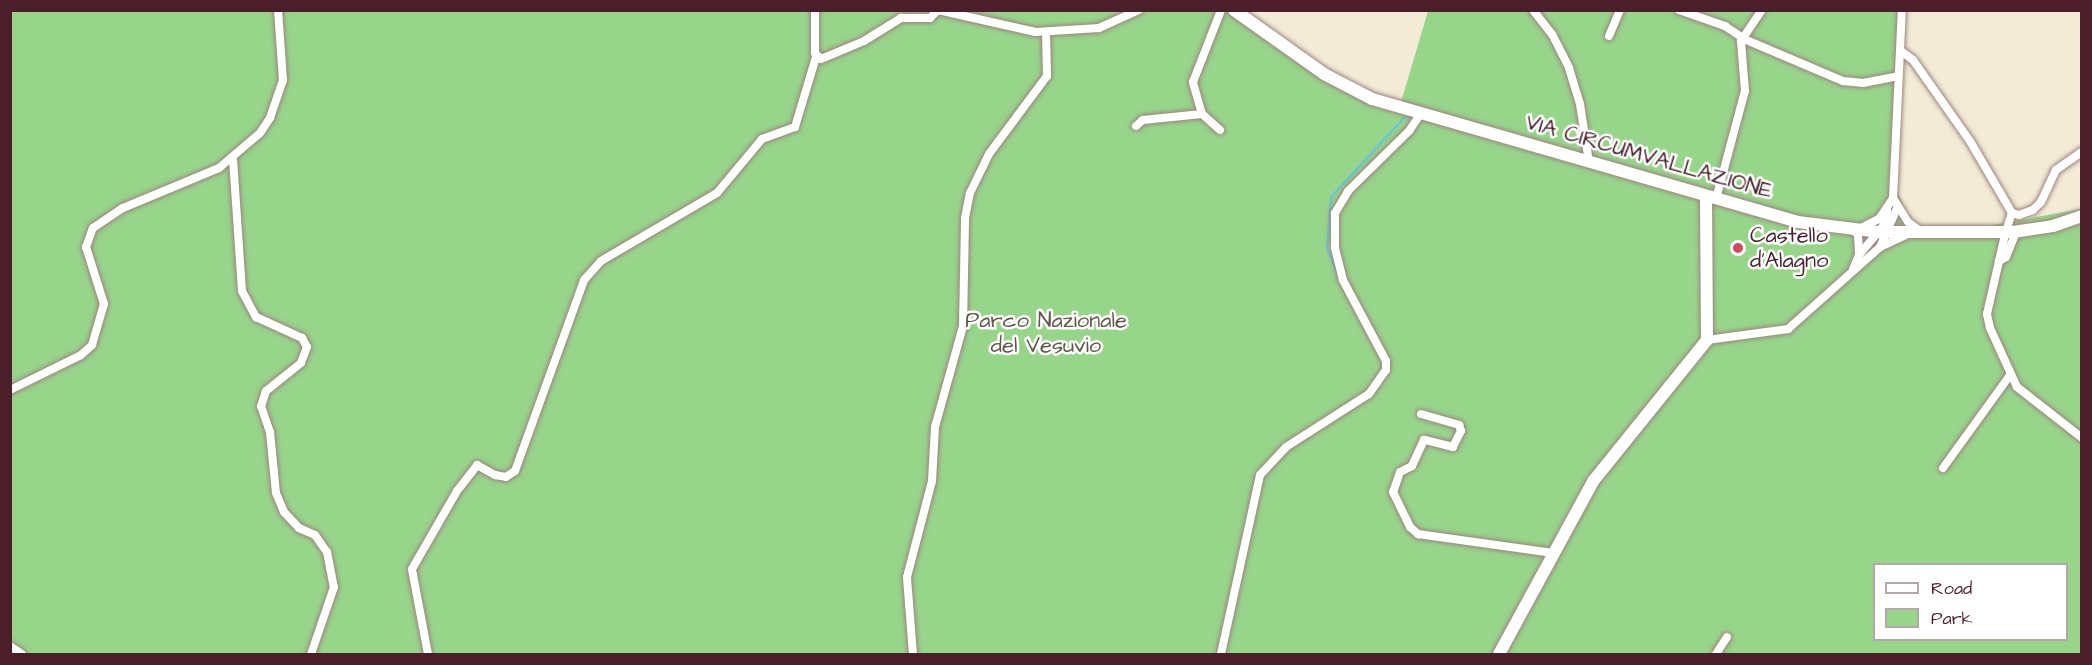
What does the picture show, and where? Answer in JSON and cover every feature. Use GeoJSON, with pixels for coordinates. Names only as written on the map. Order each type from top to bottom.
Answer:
{"type":"FeatureCollection","features":[{"type":"Feature","properties":{"kind":"main road","name":"VIA CIRCUMVALLAZIONE"},"geometry":{"type":"LineString","coordinates":[[1234,10],[1347,88],[1398,107],[1798,222],[1884,232],[2012,229],[2082,216]]}},
{"type":"Feature","properties":{"kind":"main road"},"geometry":{"type":"LineString","coordinates":[[1499,654],[1594,480],[1707,340],[1711,197]]}},
{"type":"Feature","properties":{"kind":"street"},"geometry":{"type":"LineString","coordinates":[[10,390],[81,355],[92,345],[104,304],[86,247],[93,228],[106,217],[233,159],[260,133],[277,104],[283,80],[278,10]]}},
{"type":"Feature","properties":{"kind":"street"},"geometry":{"type":"LineString","coordinates":[[428,654],[412,569],[457,491],[477,465],[506,477],[515,471],[584,280],[601,261],[717,193],[762,139],[795,127],[816,57],[815,10]]}},
{"type":"Feature","properties":{"kind":"street"},"geometry":{"type":"LineString","coordinates":[[816,57],[833,55],[901,18],[930,18],[938,10],[1046,32],[1099,28],[1139,10]]}},
{"type":"Feature","properties":{"kind":"street"},"geometry":{"type":"LineString","coordinates":[[1220,130],[1202,114],[1193,82],[1221,10]]}},
{"type":"Feature","properties":{"kind":"street"},"geometry":{"type":"LineString","coordinates":[[1533,10],[1552,34],[1569,68],[1580,104],[1589,162]]}},
{"type":"Feature","properties":{"kind":"street"},"geometry":{"type":"LineString","coordinates":[[1609,36],[1620,10]]}},
{"type":"Feature","properties":{"kind":"street"},"geometry":{"type":"LineString","coordinates":[[1679,10],[1725,26],[1744,39],[1842,81],[1863,83],[1898,76]]}},
{"type":"Feature","properties":{"kind":"street"},"geometry":{"type":"LineString","coordinates":[[1711,197],[1745,91],[1739,54],[1744,39],[1762,10]]}},
{"type":"Feature","properties":{"kind":"street"},"geometry":{"type":"LineString","coordinates":[[1880,247],[1893,198],[1902,10]]}},
{"type":"Feature","properties":{"kind":"street"},"geometry":{"type":"LineString","coordinates":[[913,654],[908,577],[932,481],[935,427],[963,326],[965,218],[970,194],[989,153],[1047,76],[1046,32]]}},
{"type":"Feature","properties":{"kind":"street"},"geometry":{"type":"LineString","coordinates":[[1901,51],[1913,60],[1970,141],[2012,213],[2012,229],[2006,257],[1999,261]]}},
{"type":"Feature","properties":{"kind":"street"},"geometry":{"type":"LineString","coordinates":[[1221,654],[1260,475],[1286,447],[1369,394],[1386,370],[1386,361],[1343,280],[1335,248],[1335,213],[1343,197],[1409,131],[1417,112]]}},
{"type":"Feature","properties":{"kind":"street"},"geometry":{"type":"LineString","coordinates":[[1136,126],[1143,120],[1202,114]]}},
{"type":"Feature","properties":{"kind":"street"},"geometry":{"type":"LineString","coordinates":[[2012,213],[2019,215],[2033,210],[2056,170],[2082,152]]}},
{"type":"Feature","properties":{"kind":"street"},"geometry":{"type":"LineString","coordinates":[[233,159],[242,291],[256,317],[302,338],[307,347],[301,363],[266,391],[261,406],[270,432],[276,493],[284,512],[298,528],[315,535],[327,552],[334,587],[310,654]]}},
{"type":"Feature","properties":{"kind":"street"},"geometry":{"type":"LineString","coordinates":[[1849,229],[1870,225],[1892,208]]}},
{"type":"Feature","properties":{"kind":"street"},"geometry":{"type":"LineString","coordinates":[[1892,208],[1924,231]]}},
{"type":"Feature","properties":{"kind":"street"},"geometry":{"type":"LineString","coordinates":[[1849,229],[1858,234],[1859,255]]}},
{"type":"Feature","properties":{"kind":"street"},"geometry":{"type":"LineString","coordinates":[[1707,340],[1788,329],[1880,247],[1907,234],[1924,231]]}},
{"type":"Feature","properties":{"kind":"street"},"geometry":{"type":"LineString","coordinates":[[1850,274],[1859,255],[1884,232]]}},
{"type":"Feature","properties":{"kind":"street"},"geometry":{"type":"LineString","coordinates":[[2004,239],[1987,314],[2010,375],[2024,395],[2082,438]]}},
{"type":"Feature","properties":{"kind":"street"},"geometry":{"type":"LineString","coordinates":[[1943,468],[2010,375]]}},
{"type":"Feature","properties":{"kind":"street"},"geometry":{"type":"LineString","coordinates":[[1421,414],[1459,425],[1461,431],[1453,447],[1424,440],[1412,466],[1400,472],[1393,492],[1407,524],[1418,534],[1553,553]]}},
{"type":"Feature","properties":{"kind":"street"},"geometry":{"type":"LineString","coordinates":[[1716,654],[1727,637]]}},
{"type":"Feature","properties":{"kind":"street"},"geometry":{"type":"LineString","coordinates":[[10,646],[22,654]]}},
{"type":"Feature","properties":{"kind":"green space","name":"Parco Nazionale del Vesuvio"},"geometry":{"type":"Polygon","coordinates":[[[10,11],[1239,11],[1348,84],[1401,102],[1428,11],[1906,11],[1896,189],[1908,215],[1922,228],[1987,226],[2081,209],[2081,654],[11,654],[10,11]]]}},
{"type":"Feature","properties":{"kind":"waterway"},"geometry":{"type":"LineString","coordinates":[[1341,284],[1327,247],[1331,197],[1406,116]]}},
{"type":"Feature","properties":{"kind":"place","name":"Castello d'Alagno"},"geometry":{"type":"Point","coordinates":[1738,248]}}]}
